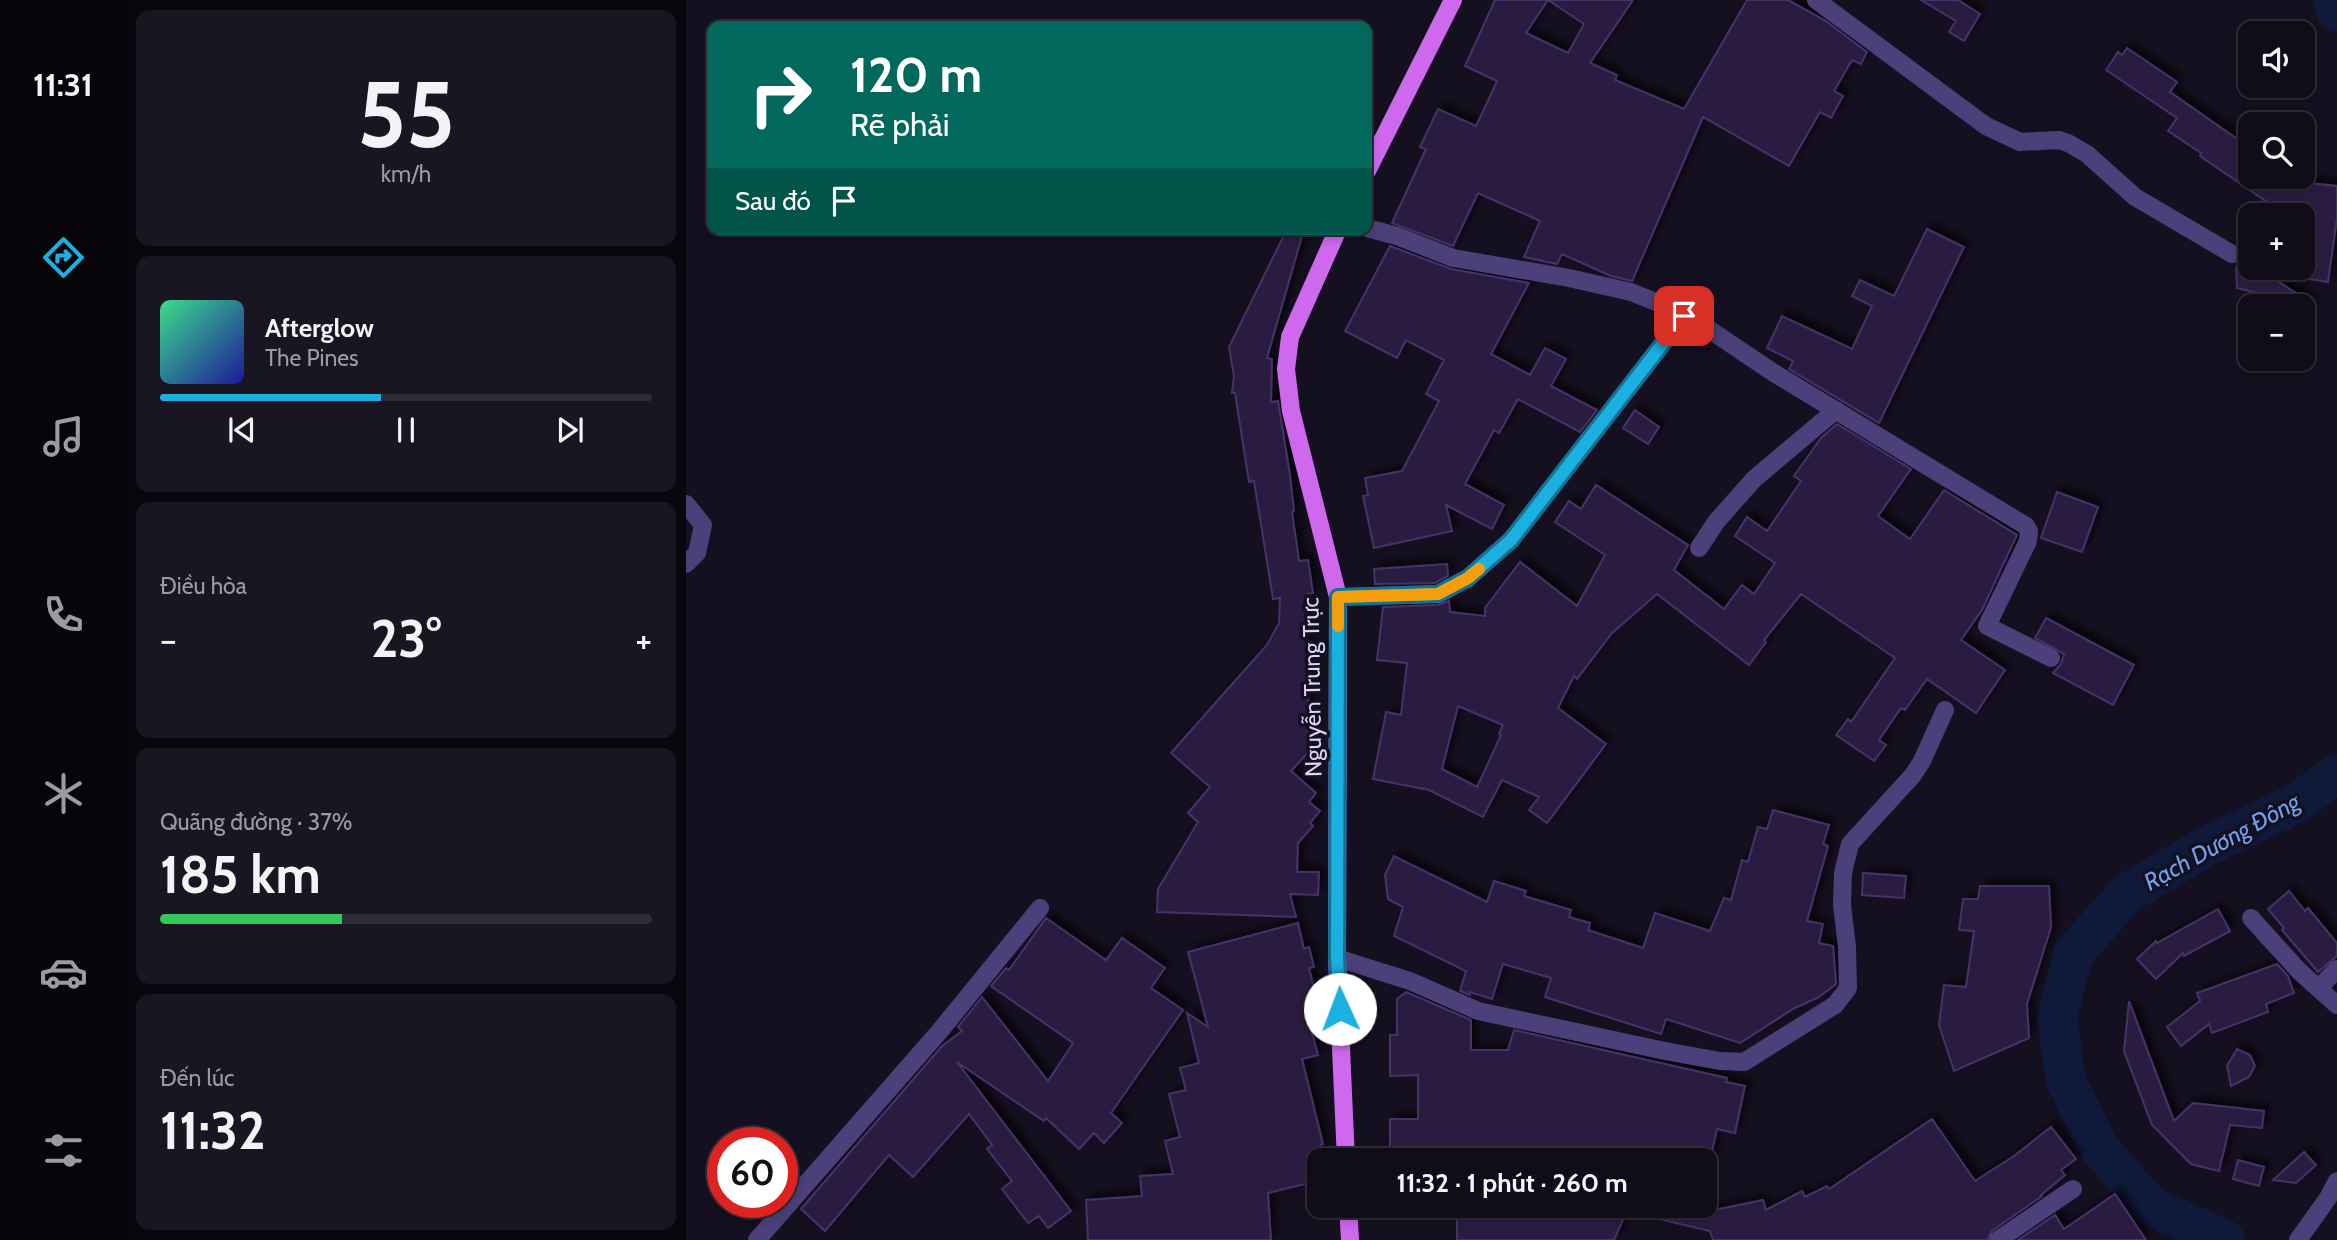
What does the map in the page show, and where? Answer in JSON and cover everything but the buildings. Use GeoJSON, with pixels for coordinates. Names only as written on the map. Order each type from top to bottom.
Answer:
{"type":"FeatureCollection","features":[{"type":"Feature","properties":{"kind":"main road"},"geometry":{"type":"LineString","coordinates":[[1372,161],[1453,0]]}},
{"type":"Feature","properties":{"kind":"main road","name":"Nguyễn Trung Trực"},"geometry":{"type":"LineString","coordinates":[[1335,235],[1290,337],[1286,369],[1291,411],[1338,597],[1337,958],[1345,1148]]}},
{"type":"Feature","properties":{"kind":"main road"},"geometry":{"type":"LineString","coordinates":[[1349,1218],[1350,1240]]}},
{"type":"Feature","properties":{"kind":"street"},"geometry":{"type":"LineString","coordinates":[[1816,0],[1986,126],[2020,142],[2059,140],[2068,143],[2087,154],[2135,197],[2232,254]]}},
{"type":"Feature","properties":{"kind":"street"},"geometry":{"type":"LineString","coordinates":[[1372,229],[1453,258],[1569,278],[1631,292],[1684,316],[2026,526],[2029,531],[2028,541],[1987,626],[2051,658]]}},
{"type":"Feature","properties":{"kind":"street"},"geometry":{"type":"LineString","coordinates":[[1338,597],[1438,594],[1468,578],[1511,540],[1684,316]]}},
{"type":"Feature","properties":{"kind":"street"},"geometry":{"type":"LineString","coordinates":[[1699,548],[1716,522],[1754,479],[1836,410]]}},
{"type":"Feature","properties":{"kind":"street"},"geometry":{"type":"LineString","coordinates":[[686,504],[703,525],[697,552],[686,564]]}},
{"type":"Feature","properties":{"kind":"street"},"geometry":{"type":"LineString","coordinates":[[1337,958],[1410,981],[1478,1011],[1665,1051],[1720,1061],[1744,1062],[1835,1005],[1848,988],[1842,905],[1843,873],[1850,844],[1913,775],[1945,710]]}},
{"type":"Feature","properties":{"kind":"street"},"geometry":{"type":"LineString","coordinates":[[757,1240],[939,1032],[1040,908]]}},
{"type":"Feature","properties":{"kind":"street"},"geometry":{"type":"LineString","coordinates":[[2252,918],[2300,971],[2337,1005]]}},
{"type":"Feature","properties":{"kind":"street"},"geometry":{"type":"LineString","coordinates":[[2319,988],[2337,969]]}},
{"type":"Feature","properties":{"kind":"street"},"geometry":{"type":"LineString","coordinates":[[2298,1240],[2337,1181]]}},
{"type":"Feature","properties":{"kind":"street"},"geometry":{"type":"LineString","coordinates":[[1998,1240],[2073,1189]]}},
{"type":"Feature","properties":{"kind":"waterway","name":"Rạch Dương Đông"},"geometry":{"type":"LineString","coordinates":[[2333,0],[2337,12]]}},
{"type":"Feature","properties":{"kind":"waterway","name":"Rạch Dương Đông"},"geometry":{"type":"LineString","coordinates":[[2225,1240],[2150,1206],[2099,1148],[2066,1081],[2057,1018],[2073,954],[2126,894],[2207,846],[2295,804],[2337,774]]}},
{"type":"Feature","properties":{"kind":"slow traffic"},"geometry":{"type":"LineString","coordinates":[[1338,626],[1338,597],[1438,594],[1479,569]]}},
{"type":"Feature","properties":{"kind":"route"},"geometry":{"type":"LineString","coordinates":[[1340,1009],[1337,958],[1338,597],[1438,594],[1468,578],[1511,540],[1684,316]]}}]}
